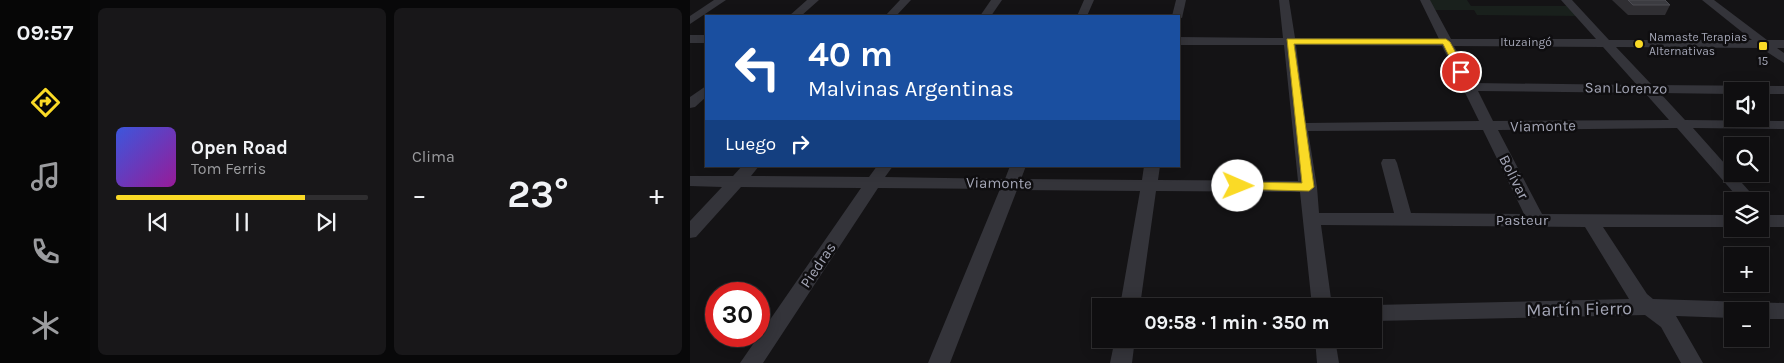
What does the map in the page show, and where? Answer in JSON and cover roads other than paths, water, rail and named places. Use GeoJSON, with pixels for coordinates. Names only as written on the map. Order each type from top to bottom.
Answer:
{"type":"FeatureCollection","features":[{"type":"Feature","properties":{"kind":"street"},"geometry":{"type":"LineString","coordinates":[[690,22],[721,0]]}},
{"type":"Feature","properties":{"kind":"street"},"geometry":{"type":"LineString","coordinates":[[795,15],[814,0]]}},
{"type":"Feature","properties":{"kind":"street"},"geometry":{"type":"LineString","coordinates":[[891,15],[906,0]]}},
{"type":"Feature","properties":{"kind":"street"},"geometry":{"type":"LineString","coordinates":[[987,15],[997,0]]}},
{"type":"Feature","properties":{"kind":"street"},"geometry":{"type":"LineString","coordinates":[[1082,15],[1089,0]]}},
{"type":"Feature","properties":{"kind":"street"},"geometry":{"type":"LineString","coordinates":[[1178,15],[1181,0]]}},
{"type":"Feature","properties":{"kind":"street"},"geometry":{"type":"LineString","coordinates":[[1284,0],[1309,187],[1321,298]]}},
{"type":"Feature","properties":{"kind":"street","name":"Bolívar"},"geometry":{"type":"LineString","coordinates":[[1425,0],[1536,220]]}},
{"type":"Feature","properties":{"kind":"street"},"geometry":{"type":"LineString","coordinates":[[1566,0],[1742,192]]}},
{"type":"Feature","properties":{"kind":"street"},"geometry":{"type":"LineString","coordinates":[[1707,0],[1784,58]]}},
{"type":"Feature","properties":{"kind":"street"},"geometry":{"type":"LineString","coordinates":[[690,39],[705,39]]}},
{"type":"Feature","properties":{"kind":"street","name":"Ituzaingó"},"geometry":{"type":"LineString","coordinates":[[1180,41],[1784,44]]}},
{"type":"Feature","properties":{"kind":"street","name":"San Lorenzo"},"geometry":{"type":"LineString","coordinates":[[1469,87],[1784,90]]}},
{"type":"Feature","properties":{"kind":"street"},"geometry":{"type":"LineString","coordinates":[[690,104],[705,91]]}},
{"type":"Feature","properties":{"kind":"street","name":"Viamonte"},"geometry":{"type":"LineString","coordinates":[[1301,127],[1784,125]]}},
{"type":"Feature","properties":{"kind":"street"},"geometry":{"type":"LineString","coordinates":[[1390,163],[1404,219]]}},
{"type":"Feature","properties":{"kind":"street"},"geometry":{"type":"LineString","coordinates":[[690,232],[750,167]]}},
{"type":"Feature","properties":{"kind":"street","name":"Piedras"},"geometry":{"type":"LineString","coordinates":[[751,363],[884,167]]}},
{"type":"Feature","properties":{"kind":"street"},"geometry":{"type":"LineString","coordinates":[[939,363],[1018,167]]}},
{"type":"Feature","properties":{"kind":"street"},"geometry":{"type":"LineString","coordinates":[[1131,298],[1152,167]]}},
{"type":"Feature","properties":{"kind":"street","name":"Viamonte"},"geometry":{"type":"LineString","coordinates":[[690,181],[1309,187]]}},
{"type":"Feature","properties":{"kind":"street","name":"Pasteur"},"geometry":{"type":"LineString","coordinates":[[1312,219],[1724,221]]}},
{"type":"Feature","properties":{"kind":"street"},"geometry":{"type":"LineString","coordinates":[[1590,220],[1640,300],[1668,321],[1692,363]]}},
{"type":"Feature","properties":{"kind":"street","name":"Martín Fierro"},"geometry":{"type":"LineString","coordinates":[[1382,313],[1649,307],[1784,311]]}},
{"type":"Feature","properties":{"kind":"street"},"geometry":{"type":"LineString","coordinates":[[1121,363],[1124,348]]}},
{"type":"Feature","properties":{"kind":"street"},"geometry":{"type":"LineString","coordinates":[[1326,348],[1328,363]]}},
{"type":"Feature","properties":{"kind":"place","name":"Namaste Terapias Alternativas"},"geometry":{"type":"Point","coordinates":[1639,44]}},
{"type":"Feature","properties":{"kind":"place","name":"15"},"geometry":{"type":"Point","coordinates":[1763,46]}}]}
